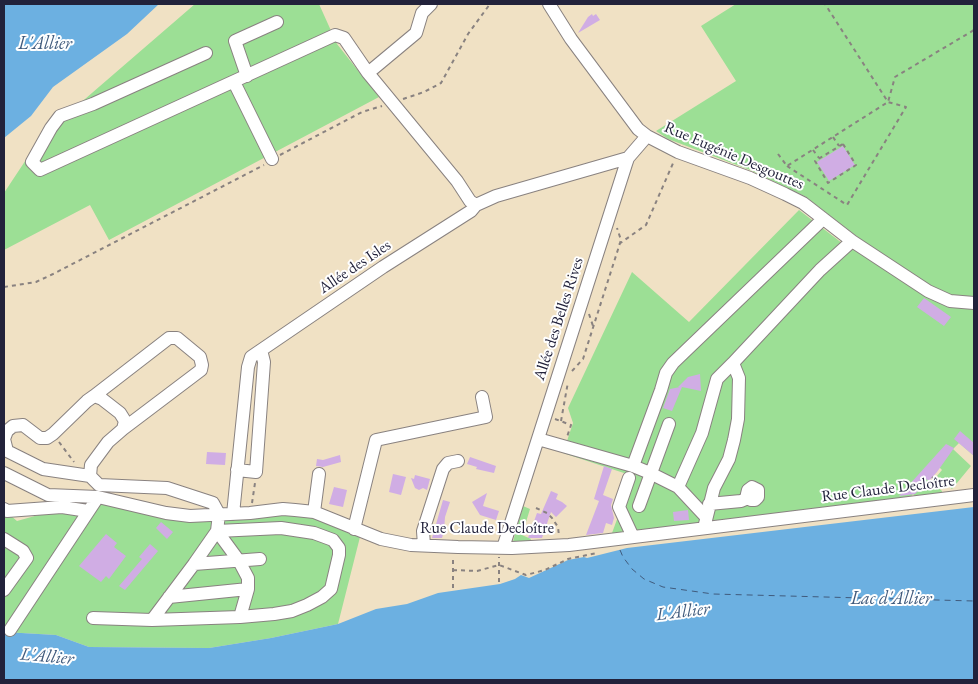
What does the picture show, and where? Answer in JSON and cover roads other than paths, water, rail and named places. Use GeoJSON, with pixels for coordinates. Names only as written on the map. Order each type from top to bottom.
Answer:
{"type":"FeatureCollection","features":[{"type":"Feature","properties":{"kind":"street"},"geometry":{"type":"LineString","coordinates":[[368,72],[416,33],[422,13],[431,4]]}},
{"type":"Feature","properties":{"kind":"street","name":"Rue Eugénie Desgouttes"},"geometry":{"type":"LineString","coordinates":[[548,4],[570,38],[638,129],[647,136],[678,152],[750,178],[803,203],[852,242],[938,297],[950,302],[974,303]]}},
{"type":"Feature","properties":{"kind":"street"},"geometry":{"type":"LineString","coordinates":[[247,76],[235,41],[276,22]]}},
{"type":"Feature","properties":{"kind":"street"},"geometry":{"type":"LineString","coordinates":[[206,53],[93,104],[60,116],[32,162],[40,170],[335,35],[344,38],[368,72],[457,181],[470,201],[476,205]]}},
{"type":"Feature","properties":{"kind":"street"},"geometry":{"type":"LineString","coordinates":[[234,82],[272,159]]}},
{"type":"Feature","properties":{"kind":"street","name":"Allée des Belles Rives"},"geometry":{"type":"LineString","coordinates":[[501,552],[628,158],[647,136]]}},
{"type":"Feature","properties":{"kind":"street","name":"Allée des Isles"},"geometry":{"type":"LineString","coordinates":[[233,514],[248,367],[251,357],[383,267],[471,211],[476,205],[496,196],[628,158]]}},
{"type":"Feature","properties":{"kind":"street"},"geometry":{"type":"LineString","coordinates":[[633,537],[619,508],[666,373],[673,363],[823,219]]}},
{"type":"Feature","properties":{"kind":"street"},"geometry":{"type":"LineString","coordinates":[[678,487],[702,433],[717,379],[820,270],[852,242]]}},
{"type":"Feature","properties":{"kind":"street"},"geometry":{"type":"LineString","coordinates":[[90,476],[91,465],[108,442],[201,370],[200,357],[177,338],[169,338],[87,401],[47,438],[40,438],[23,425],[13,426],[7,431],[4,439],[7,451],[43,469],[90,476],[99,485],[167,488],[213,503],[219,514],[217,531],[152,620]]}},
{"type":"Feature","properties":{"kind":"street"},"geometry":{"type":"LineString","coordinates":[[237,470],[256,472],[264,362],[261,350]]}},
{"type":"Feature","properties":{"kind":"street"},"geometry":{"type":"LineString","coordinates":[[705,522],[714,488],[729,459],[738,419],[739,378],[733,363]]}},
{"type":"Feature","properties":{"kind":"street"},"geometry":{"type":"LineString","coordinates":[[94,396],[102,398],[120,413],[125,421],[123,429]]}},
{"type":"Feature","properties":{"kind":"street"},"geometry":{"type":"LineString","coordinates":[[354,529],[376,440],[486,417],[482,397]]}},
{"type":"Feature","properties":{"kind":"street"},"geometry":{"type":"LineString","coordinates":[[639,506],[669,424]]}},
{"type":"Feature","properties":{"kind":"street"},"geometry":{"type":"LineString","coordinates":[[538,439],[631,472],[650,473],[678,487],[705,522]]}},
{"type":"Feature","properties":{"kind":"street"},"geometry":{"type":"LineString","coordinates":[[424,546],[423,531],[443,469],[448,463],[458,461]]}},
{"type":"Feature","properties":{"kind":"street"},"geometry":{"type":"LineString","coordinates":[[314,512],[320,474]]}},
{"type":"Feature","properties":{"kind":"street","name":"Rue Claude Decloître"},"geometry":{"type":"LineString","coordinates":[[7,475],[48,495],[98,497],[166,513],[190,516],[283,509],[314,512],[381,539],[424,546],[501,552],[633,537],[705,522],[970,496]]}},
{"type":"Feature","properties":{"kind":"street"},"geometry":{"type":"LineString","coordinates":[[970,496],[974,485]]}},
{"type":"Feature","properties":{"kind":"street"},"geometry":{"type":"LineString","coordinates":[[10,630],[98,497]]}},
{"type":"Feature","properties":{"kind":"street"},"geometry":{"type":"LineString","coordinates":[[709,504],[741,501],[748,498]]}},
{"type":"Feature","properties":{"kind":"street"},"geometry":{"type":"LineString","coordinates":[[4,509],[7,511],[62,507],[88,511]]}},
{"type":"Feature","properties":{"kind":"street"},"geometry":{"type":"LineString","coordinates":[[93,618],[152,620],[240,617],[292,610],[322,597],[331,589],[340,555],[339,548],[333,540],[314,533],[281,528],[217,531]]}},
{"type":"Feature","properties":{"kind":"street"},"geometry":{"type":"LineString","coordinates":[[217,531],[239,561],[248,578],[248,590],[240,617]]}},
{"type":"Feature","properties":{"kind":"street"},"geometry":{"type":"LineString","coordinates":[[4,539],[23,551],[27,558],[4,590]]}},
{"type":"Feature","properties":{"kind":"street"},"geometry":{"type":"LineString","coordinates":[[194,564],[260,559]]}},
{"type":"Feature","properties":{"kind":"street"},"geometry":{"type":"LineString","coordinates":[[169,597],[248,590]]}},
{"type":"Feature","properties":{"kind":"water","name":"L'Allier"},"geometry":{"type":"Polygon","coordinates":[[[4,4],[159,4],[127,34],[53,87],[31,116],[4,138],[4,4]]]}},
{"type":"Feature","properties":{"kind":"water","name":"Lac d'Allier"},"geometry":{"type":"Polygon","coordinates":[[[974,507],[974,680],[4,680],[4,632],[56,635],[89,647],[209,648],[271,638],[338,624],[376,609],[407,604],[438,593],[500,584],[521,575],[529,578],[568,560],[587,558],[627,548],[974,507]]]}}]}
